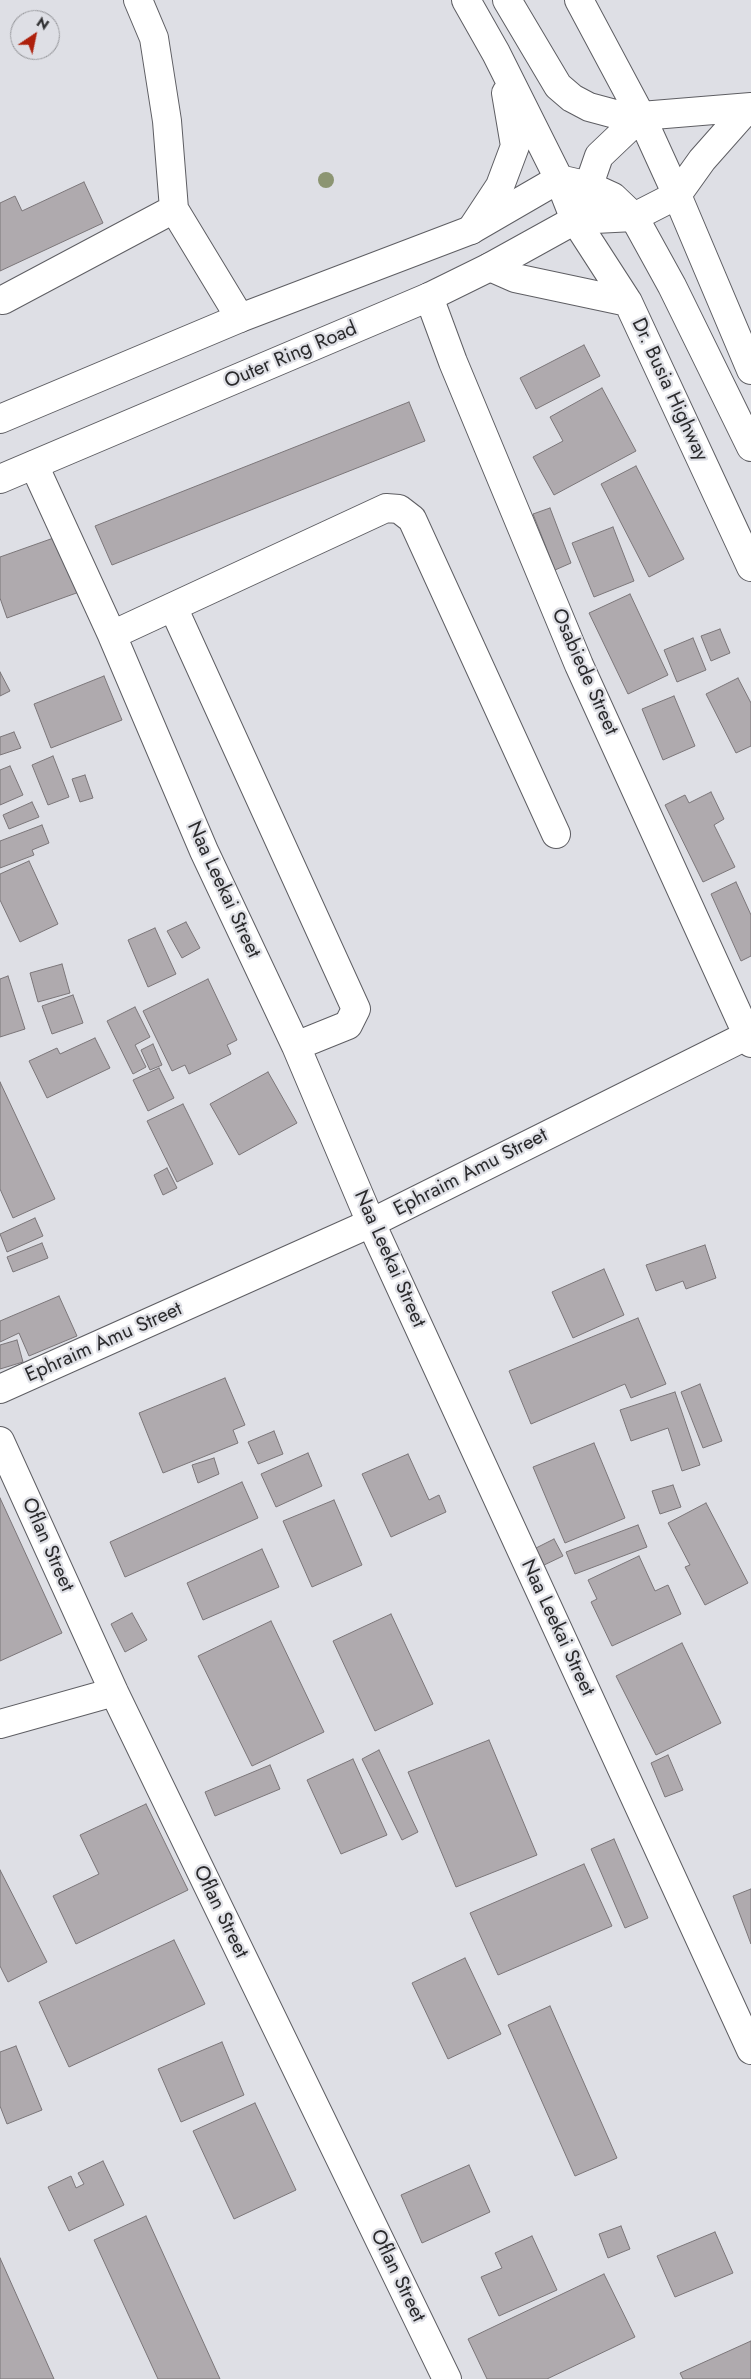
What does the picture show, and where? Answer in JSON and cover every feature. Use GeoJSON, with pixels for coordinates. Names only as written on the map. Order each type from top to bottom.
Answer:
{"type":"FeatureCollection","features":[{"type":"Feature","properties":{"kind":"main road"},"geometry":{"type":"LineString","coordinates":[[138,0],[154,38],[167,121],[174,209],[240,318]]}},
{"type":"Feature","properties":{"kind":"main road","name":"Dr. Busia Highway"},"geometry":{"type":"LineString","coordinates":[[466,0],[496,53],[559,179],[575,220],[628,302],[751,567]]}},
{"type":"Feature","properties":{"kind":"main road"},"geometry":{"type":"LineString","coordinates":[[507,0],[558,86],[572,98],[589,107],[615,114],[641,116],[749,108]]}},
{"type":"Feature","properties":{"kind":"main road"},"geometry":{"type":"LineString","coordinates":[[579,0],[641,116],[677,195],[751,370]]}},
{"type":"Feature","properties":{"kind":"main road"},"geometry":{"type":"LineString","coordinates":[[471,230],[500,186],[515,146],[509,104],[496,53]]}},
{"type":"Feature","properties":{"kind":"main road"},"geometry":{"type":"LineString","coordinates":[[641,116],[599,156],[575,220],[634,218],[677,195],[702,160],[749,108]]}},
{"type":"Feature","properties":{"kind":"main road"},"geometry":{"type":"LineString","coordinates":[[0,419],[240,318],[471,230],[559,179],[589,186],[612,197],[634,218],[672,286],[751,446]]}},
{"type":"Feature","properties":{"kind":"main road"},"geometry":{"type":"LineString","coordinates":[[3,300],[174,209]]}},
{"type":"Feature","properties":{"kind":"main road","name":"Outer Ring Road"},"geometry":{"type":"LineString","coordinates":[[0,479],[429,296],[490,267],[575,220]]}},
{"type":"Feature","properties":{"kind":"main road"},"geometry":{"type":"LineString","coordinates":[[490,267],[515,278],[628,302]]}},
{"type":"Feature","properties":{"kind":"main road","name":"Osabiede Street"},"geometry":{"type":"LineString","coordinates":[[429,296],[453,362],[579,665],[749,1039]]}},
{"type":"Feature","properties":{"kind":"main road","name":"Naa Leekai Street"},"geometry":{"type":"LineString","coordinates":[[34,465],[112,635],[204,851],[296,1046],[371,1223],[751,2050]]}},
{"type":"Feature","properties":{"kind":"main road"},"geometry":{"type":"LineString","coordinates":[[112,635],[386,508],[399,509],[412,519],[556,834]]}},
{"type":"Feature","properties":{"kind":"main road"},"geometry":{"type":"LineString","coordinates":[[173,607],[356,1009],[348,1025],[296,1046]]}},
{"type":"Feature","properties":{"kind":"main road","name":"Ephraim Amu Street"},"geometry":{"type":"LineString","coordinates":[[0,1389],[371,1223],[749,1039]]}},
{"type":"Feature","properties":{"kind":"main road","name":"Oflan Street"},"geometry":{"type":"LineString","coordinates":[[0,1441],[114,1692],[447,2379]]}},
{"type":"Feature","properties":{"kind":"main road"},"geometry":{"type":"LineString","coordinates":[[0,1724],[114,1692]]}},
{"type":"Feature","properties":{"kind":"building"},"geometry":{"type":"Polygon","coordinates":[[[84,182],[103,223],[0,271],[0,203],[15,196],[22,211],[84,182]]]}},
{"type":"Feature","properties":{"kind":"building"},"geometry":{"type":"Polygon","coordinates":[[[584,345],[600,376],[536,409],[520,378],[584,345]]]}},
{"type":"Feature","properties":{"kind":"building"},"geometry":{"type":"Polygon","coordinates":[[[602,388],[636,451],[554,495],[533,457],[563,441],[550,417],[602,388]]]}},
{"type":"Feature","properties":{"kind":"building"},"geometry":{"type":"Polygon","coordinates":[[[409,402],[425,441],[112,565],[95,526],[409,402]]]}},
{"type":"Feature","properties":{"kind":"building"},"geometry":{"type":"Polygon","coordinates":[[[636,466],[684,559],[649,577],[601,484],[636,466]]]}},
{"type":"Feature","properties":{"kind":"building"},"geometry":{"type":"Polygon","coordinates":[[[550,508],[571,563],[555,570],[533,514],[550,508]]]}},
{"type":"Feature","properties":{"kind":"building"},"geometry":{"type":"Polygon","coordinates":[[[613,527],[634,581],[594,597],[572,543],[613,527]]]}},
{"type":"Feature","properties":{"kind":"building"},"geometry":{"type":"Polygon","coordinates":[[[62,535],[82,591],[7,618],[0,598],[0,557],[62,535]]]}},
{"type":"Feature","properties":{"kind":"building"},"geometry":{"type":"Polygon","coordinates":[[[630,594],[668,675],[628,694],[589,613],[630,594]]]}},
{"type":"Feature","properties":{"kind":"building"},"geometry":{"type":"Polygon","coordinates":[[[720,629],[730,653],[711,661],[701,636],[720,629]]]}},
{"type":"Feature","properties":{"kind":"building"},"geometry":{"type":"Polygon","coordinates":[[[693,638],[706,670],[677,682],[664,650],[693,638]]]}},
{"type":"Feature","properties":{"kind":"building"},"geometry":{"type":"Polygon","coordinates":[[[0,672],[10,691],[0,696],[0,672]]]}},
{"type":"Feature","properties":{"kind":"building"},"geometry":{"type":"Polygon","coordinates":[[[104,676],[122,720],[51,748],[34,704],[104,676]]]}},
{"type":"Feature","properties":{"kind":"building"},"geometry":{"type":"Polygon","coordinates":[[[738,678],[751,703],[751,746],[736,753],[706,694],[738,678]]]}},
{"type":"Feature","properties":{"kind":"building"},"geometry":{"type":"Polygon","coordinates":[[[674,696],[695,746],[663,760],[642,709],[674,696]]]}},
{"type":"Feature","properties":{"kind":"building"},"geometry":{"type":"Polygon","coordinates":[[[14,732],[21,748],[0,755],[0,737],[14,732]]]}},
{"type":"Feature","properties":{"kind":"building"},"geometry":{"type":"Polygon","coordinates":[[[53,756],[69,797],[48,805],[32,765],[53,756]]]}},
{"type":"Feature","properties":{"kind":"building"},"geometry":{"type":"Polygon","coordinates":[[[10,766],[23,795],[0,805],[0,770],[10,766]]]}},
{"type":"Feature","properties":{"kind":"building"},"geometry":{"type":"Polygon","coordinates":[[[85,775],[93,798],[80,802],[72,779],[85,775]]]}},
{"type":"Feature","properties":{"kind":"building"},"geometry":{"type":"Polygon","coordinates":[[[711,792],[724,819],[714,825],[735,867],[703,882],[665,805],[685,795],[689,803],[711,792]]]}},
{"type":"Feature","properties":{"kind":"building"},"geometry":{"type":"Polygon","coordinates":[[[32,802],[39,817],[9,829],[3,815],[32,802]]]}},
{"type":"Feature","properties":{"kind":"building"},"geometry":{"type":"Polygon","coordinates":[[[42,825],[49,843],[32,850],[34,855],[0,868],[0,841],[42,825]]]}},
{"type":"Feature","properties":{"kind":"building"},"geometry":{"type":"Polygon","coordinates":[[[29,861],[58,924],[20,942],[0,900],[0,874],[29,861]]]}},
{"type":"Feature","properties":{"kind":"building"},"geometry":{"type":"Polygon","coordinates":[[[736,882],[751,915],[751,956],[741,961],[711,894],[736,882]]]}},
{"type":"Feature","properties":{"kind":"building"},"geometry":{"type":"Polygon","coordinates":[[[186,922],[200,948],[182,958],[167,931],[186,922]]]}},
{"type":"Feature","properties":{"kind":"building"},"geometry":{"type":"Polygon","coordinates":[[[155,928],[176,974],[148,987],[128,940],[155,928]]]}},
{"type":"Feature","properties":{"kind":"building"},"geometry":{"type":"Polygon","coordinates":[[[62,964],[70,993],[38,1002],[30,973],[62,964]]]}},
{"type":"Feature","properties":{"kind":"building"},"geometry":{"type":"Polygon","coordinates":[[[8,976],[25,1029],[0,1037],[0,979],[8,976]]]}},
{"type":"Feature","properties":{"kind":"building"},"geometry":{"type":"Polygon","coordinates":[[[208,979],[237,1040],[227,1045],[231,1054],[189,1074],[185,1065],[172,1071],[143,1011],[208,979]]]}},
{"type":"Feature","properties":{"kind":"building"},"geometry":{"type":"Polygon","coordinates":[[[73,995],[83,1023],[52,1034],[42,1006],[73,995]]]}},
{"type":"Feature","properties":{"kind":"building"},"geometry":{"type":"Polygon","coordinates":[[[135,1007],[150,1037],[135,1045],[146,1067],[133,1074],[107,1021],[135,1007]]]}},
{"type":"Feature","properties":{"kind":"building"},"geometry":{"type":"Polygon","coordinates":[[[95,1038],[110,1068],[47,1098],[29,1061],[57,1048],[60,1054],[95,1038]]]}},
{"type":"Feature","properties":{"kind":"building"},"geometry":{"type":"Polygon","coordinates":[[[153,1044],[162,1065],[150,1070],[141,1050],[153,1044]]]}},
{"type":"Feature","properties":{"kind":"building"},"geometry":{"type":"Polygon","coordinates":[[[159,1068],[174,1098],[148,1111],[133,1080],[159,1068]]]}},
{"type":"Feature","properties":{"kind":"building"},"geometry":{"type":"Polygon","coordinates":[[[268,1072],[297,1123],[239,1155],[210,1104],[268,1072]]]}},
{"type":"Feature","properties":{"kind":"building"},"geometry":{"type":"Polygon","coordinates":[[[0,1082],[55,1199],[13,1218],[0,1189],[0,1082]]]}},
{"type":"Feature","properties":{"kind":"building"},"geometry":{"type":"Polygon","coordinates":[[[183,1104],[213,1164],[177,1182],[147,1121],[183,1104]]]}},
{"type":"Feature","properties":{"kind":"building"},"geometry":{"type":"Polygon","coordinates":[[[167,1168],[177,1188],[163,1195],[154,1175],[167,1168]]]}},
{"type":"Feature","properties":{"kind":"building"},"geometry":{"type":"Polygon","coordinates":[[[35,1218],[43,1236],[7,1252],[0,1234],[35,1218]]]}},
{"type":"Feature","properties":{"kind":"building"},"geometry":{"type":"Polygon","coordinates":[[[42,1243],[48,1258],[13,1272],[7,1257],[42,1243]]]}},
{"type":"Feature","properties":{"kind":"building"},"geometry":{"type":"Polygon","coordinates":[[[705,1245],[716,1278],[686,1289],[683,1281],[656,1291],[646,1265],[705,1245]]]}},
{"type":"Feature","properties":{"kind":"building"},"geometry":{"type":"Polygon","coordinates":[[[604,1269],[624,1315],[573,1338],[552,1292],[604,1269]]]}},
{"type":"Feature","properties":{"kind":"building"},"geometry":{"type":"Polygon","coordinates":[[[59,1296],[77,1336],[29,1356],[19,1333],[0,1342],[0,1321],[59,1296]]]}},
{"type":"Feature","properties":{"kind":"building"},"geometry":{"type":"Polygon","coordinates":[[[638,1318],[666,1384],[631,1398],[625,1384],[531,1424],[509,1371],[638,1318]]]}},
{"type":"Feature","properties":{"kind":"building"},"geometry":{"type":"Polygon","coordinates":[[[17,1340],[23,1362],[0,1369],[0,1345],[17,1340]]]}},
{"type":"Feature","properties":{"kind":"building"},"geometry":{"type":"Polygon","coordinates":[[[225,1378],[245,1425],[233,1430],[238,1443],[163,1473],[139,1413],[225,1378]]]}},
{"type":"Feature","properties":{"kind":"building"},"geometry":{"type":"Polygon","coordinates":[[[700,1384],[722,1441],[703,1448],[681,1392],[700,1384]]]}},
{"type":"Feature","properties":{"kind":"building"},"geometry":{"type":"Polygon","coordinates":[[[675,1392],[700,1465],[682,1471],[668,1428],[631,1441],[620,1410],[675,1392]]]}},
{"type":"Feature","properties":{"kind":"building"},"geometry":{"type":"Polygon","coordinates":[[[274,1431],[283,1454],[258,1464],[248,1442],[274,1431]]]}},
{"type":"Feature","properties":{"kind":"building"},"geometry":{"type":"Polygon","coordinates":[[[594,1443],[625,1518],[565,1543],[533,1467],[594,1443]]]}},
{"type":"Feature","properties":{"kind":"building"},"geometry":{"type":"Polygon","coordinates":[[[308,1453],[322,1486],[276,1507],[261,1474],[308,1453]]]}},
{"type":"Feature","properties":{"kind":"building"},"geometry":{"type":"Polygon","coordinates":[[[408,1454],[429,1500],[439,1495],[446,1512],[391,1537],[362,1474],[408,1454]]]}},
{"type":"Feature","properties":{"kind":"building"},"geometry":{"type":"Polygon","coordinates":[[[214,1458],[219,1474],[198,1483],[192,1465],[214,1458]]]}},
{"type":"Feature","properties":{"kind":"building"},"geometry":{"type":"Polygon","coordinates":[[[242,1482],[258,1518],[125,1577],[110,1542],[242,1482]]]}},
{"type":"Feature","properties":{"kind":"building"},"geometry":{"type":"Polygon","coordinates":[[[673,1485],[681,1507],[660,1514],[652,1491],[673,1485]]]}},
{"type":"Feature","properties":{"kind":"building"},"geometry":{"type":"Polygon","coordinates":[[[0,1498],[62,1633],[0,1661],[0,1498]]]}},
{"type":"Feature","properties":{"kind":"building"},"geometry":{"type":"Polygon","coordinates":[[[334,1500],[362,1565],[312,1587],[283,1521],[334,1500]]]}},
{"type":"Feature","properties":{"kind":"building"},"geometry":{"type":"Polygon","coordinates":[[[706,1503],[748,1583],[705,1605],[685,1567],[690,1565],[668,1523],[706,1503]]]}},
{"type":"Feature","properties":{"kind":"building"},"geometry":{"type":"Polygon","coordinates":[[[638,1525],[647,1547],[575,1574],[566,1552],[638,1525]]]}},
{"type":"Feature","properties":{"kind":"building"},"geometry":{"type":"Polygon","coordinates":[[[554,1539],[563,1556],[542,1566],[534,1549],[554,1539]]]}},
{"type":"Feature","properties":{"kind":"building"},"geometry":{"type":"Polygon","coordinates":[[[262,1549],[279,1587],[203,1620],[187,1583],[262,1549]]]}},
{"type":"Feature","properties":{"kind":"building"},"geometry":{"type":"Polygon","coordinates":[[[639,1556],[655,1591],[668,1585],[681,1614],[612,1646],[591,1602],[597,1599],[588,1580],[639,1556]]]}},
{"type":"Feature","properties":{"kind":"building"},"geometry":{"type":"Polygon","coordinates":[[[132,1613],[147,1640],[125,1652],[111,1624],[132,1613]]]}},
{"type":"Feature","properties":{"kind":"building"},"geometry":{"type":"Polygon","coordinates":[[[391,1614],[433,1704],[375,1731],[333,1641],[391,1614]]]}},
{"type":"Feature","properties":{"kind":"building"},"geometry":{"type":"Polygon","coordinates":[[[271,1621],[324,1732],[252,1766],[198,1656],[271,1621]]]}},
{"type":"Feature","properties":{"kind":"building"},"geometry":{"type":"Polygon","coordinates":[[[682,1643],[721,1723],[656,1755],[616,1676],[682,1643]]]}},
{"type":"Feature","properties":{"kind":"building"},"geometry":{"type":"Polygon","coordinates":[[[489,1740],[537,1855],[456,1887],[408,1772],[489,1740]]]}},
{"type":"Feature","properties":{"kind":"building"},"geometry":{"type":"Polygon","coordinates":[[[379,1750],[418,1832],[402,1840],[362,1759],[379,1750]]]}},
{"type":"Feature","properties":{"kind":"building"},"geometry":{"type":"Polygon","coordinates":[[[668,1755],[683,1790],[665,1797],[651,1763],[668,1755]]]}},
{"type":"Feature","properties":{"kind":"building"},"geometry":{"type":"Polygon","coordinates":[[[353,1759],[387,1835],[341,1854],[307,1780],[353,1759]]]}},
{"type":"Feature","properties":{"kind":"building"},"geometry":{"type":"Polygon","coordinates":[[[270,1765],[280,1789],[215,1816],[205,1792],[270,1765]]]}},
{"type":"Feature","properties":{"kind":"building"},"geometry":{"type":"Polygon","coordinates":[[[146,1804],[188,1890],[76,1944],[53,1896],[99,1874],[80,1835],[146,1804]]]}},
{"type":"Feature","properties":{"kind":"building"},"geometry":{"type":"Polygon","coordinates":[[[614,1839],[648,1918],[625,1928],[591,1849],[614,1839]]]}},
{"type":"Feature","properties":{"kind":"building"},"geometry":{"type":"Polygon","coordinates":[[[584,1864],[612,1926],[498,1975],[470,1913],[584,1864]]]}},
{"type":"Feature","properties":{"kind":"building"},"geometry":{"type":"Polygon","coordinates":[[[0,1870],[47,1962],[8,1982],[0,1966],[0,1870]]]}},
{"type":"Feature","properties":{"kind":"building"},"geometry":{"type":"Polygon","coordinates":[[[751,1889],[751,1944],[733,1896],[751,1889]]]}},
{"type":"Feature","properties":{"kind":"building"},"geometry":{"type":"Polygon","coordinates":[[[174,1940],[205,2004],[69,2067],[39,2002],[174,1940]]]}},
{"type":"Feature","properties":{"kind":"building"},"geometry":{"type":"Polygon","coordinates":[[[465,1958],[501,2034],[448,2059],[412,1983],[465,1958]]]}},
{"type":"Feature","properties":{"kind":"building"},"geometry":{"type":"Polygon","coordinates":[[[550,2006],[617,2158],[575,2176],[508,2025],[550,2006]]]}},
{"type":"Feature","properties":{"kind":"building"},"geometry":{"type":"Polygon","coordinates":[[[222,2042],[244,2095],[181,2122],[158,2069],[222,2042]]]}},
{"type":"Feature","properties":{"kind":"building"},"geometry":{"type":"Polygon","coordinates":[[[16,2046],[42,2110],[7,2124],[0,2106],[0,2052],[16,2046]]]}},
{"type":"Feature","properties":{"kind":"building"},"geometry":{"type":"Polygon","coordinates":[[[255,2103],[296,2190],[234,2219],[193,2131],[255,2103]]]}},
{"type":"Feature","properties":{"kind":"building"},"geometry":{"type":"Polygon","coordinates":[[[103,2161],[124,2205],[69,2231],[48,2187],[71,2176],[76,2188],[84,2184],[78,2173],[103,2161]]]}},
{"type":"Feature","properties":{"kind":"building"},"geometry":{"type":"Polygon","coordinates":[[[469,2165],[490,2212],[422,2243],[401,2195],[469,2165]]]}},
{"type":"Feature","properties":{"kind":"building"},"geometry":{"type":"Polygon","coordinates":[[[146,2216],[220,2379],[158,2379],[94,2240],[146,2216]]]}},
{"type":"Feature","properties":{"kind":"building"},"geometry":{"type":"Polygon","coordinates":[[[621,2226],[630,2249],[608,2258],[599,2234],[621,2226]]]}},
{"type":"Feature","properties":{"kind":"building"},"geometry":{"type":"Polygon","coordinates":[[[715,2232],[733,2273],[675,2297],[657,2256],[715,2232]]]}},
{"type":"Feature","properties":{"kind":"building"},"geometry":{"type":"Polygon","coordinates":[[[532,2236],[557,2290],[499,2316],[481,2277],[502,2268],[495,2253],[532,2236]]]}},
{"type":"Feature","properties":{"kind":"building"},"geometry":{"type":"Polygon","coordinates":[[[0,2258],[54,2379],[0,2379],[0,2258]]]}},
{"type":"Feature","properties":{"kind":"building"},"geometry":{"type":"Polygon","coordinates":[[[604,2274],[635,2337],[547,2379],[487,2379],[468,2339],[604,2274]]]}},
{"type":"Feature","properties":{"kind":"building"},"geometry":{"type":"Polygon","coordinates":[[[751,2341],[751,2379],[683,2379],[680,2373],[751,2341]]]}}]}
